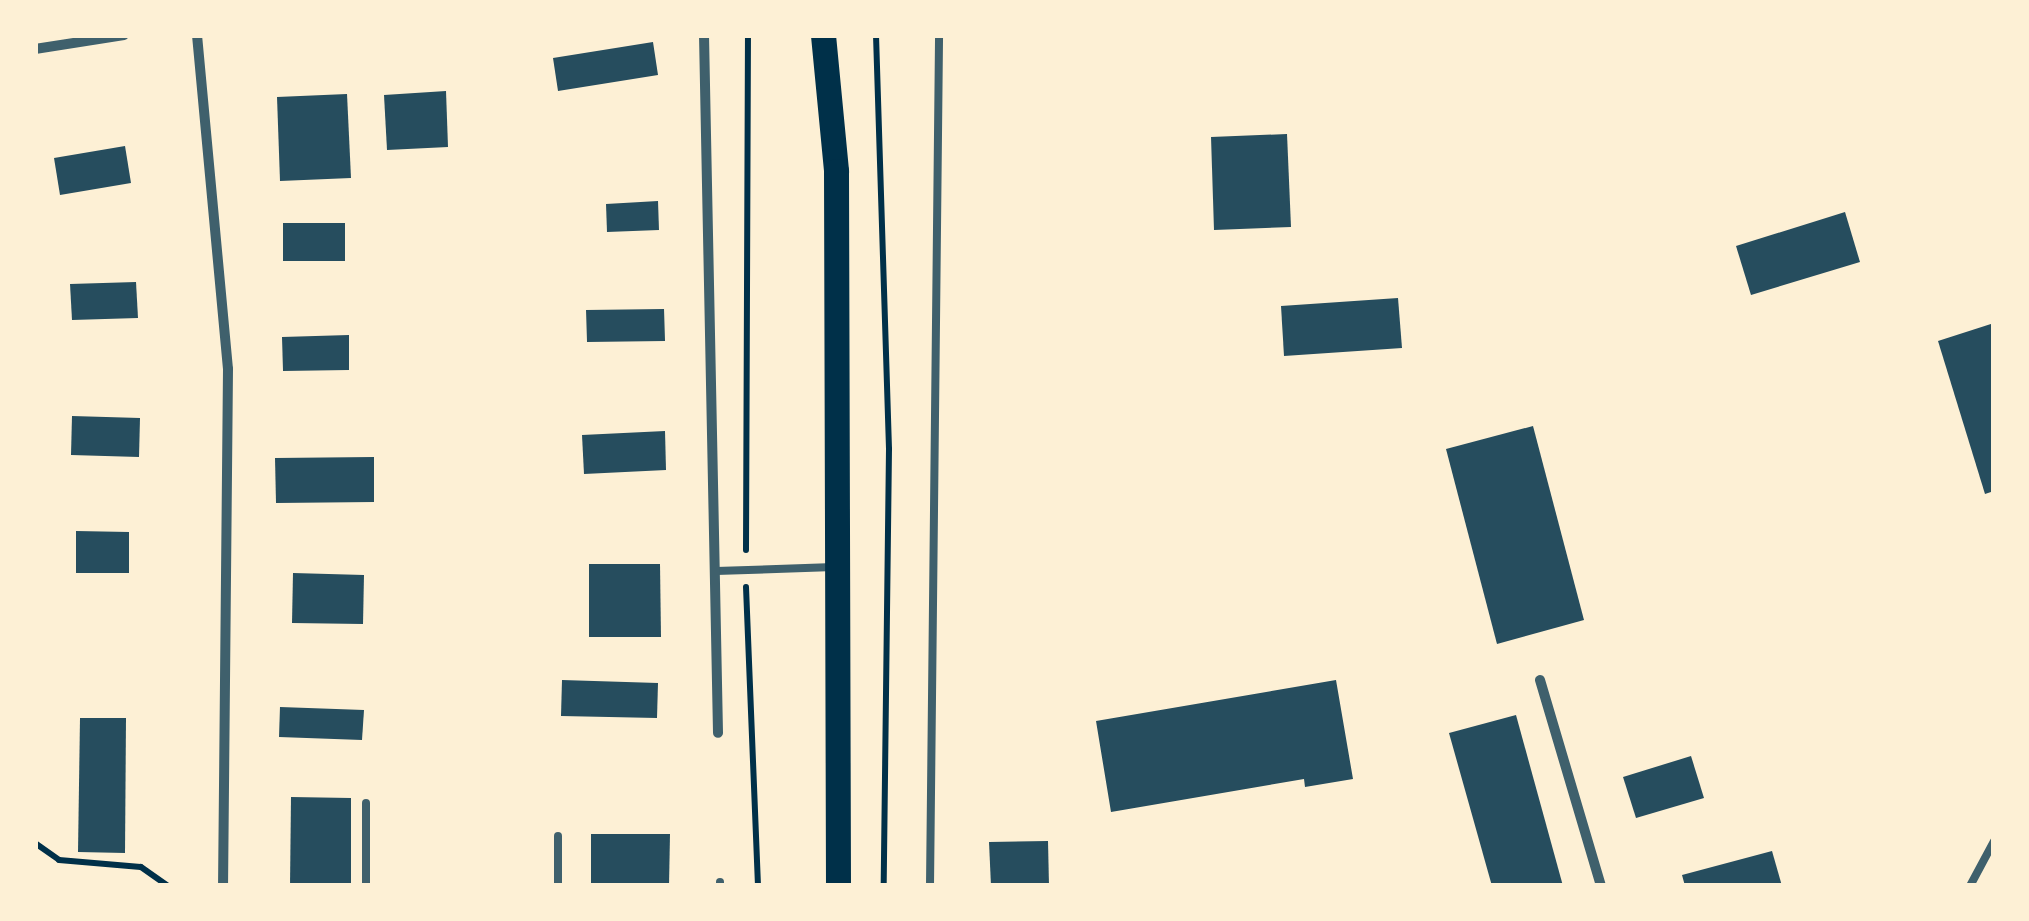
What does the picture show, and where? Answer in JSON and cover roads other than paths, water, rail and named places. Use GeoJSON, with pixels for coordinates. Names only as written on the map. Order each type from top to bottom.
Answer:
{"type":"FeatureCollection","features":[{"type":"Feature","properties":{"kind":"main road"},"geometry":{"type":"LineString","coordinates":[[823,35],[836,171],[838,886]]}},
{"type":"Feature","properties":{"kind":"street"},"geometry":{"type":"LineString","coordinates":[[35,50],[124,35]]}},
{"type":"Feature","properties":{"kind":"street"},"geometry":{"type":"LineString","coordinates":[[197,35],[228,369],[224,886]]}},
{"type":"Feature","properties":{"kind":"street"},"geometry":{"type":"LineString","coordinates":[[704,35],[718,733]]}},
{"type":"Feature","properties":{"kind":"street"},"geometry":{"type":"LineString","coordinates":[[1540,680],[1602,886]]}},
{"type":"Feature","properties":{"kind":"lane"},"geometry":{"type":"LineString","coordinates":[[930,886],[939,35]]}},
{"type":"Feature","properties":{"kind":"lane"},"geometry":{"type":"LineString","coordinates":[[716,571],[839,566]]}},
{"type":"Feature","properties":{"kind":"lane"},"geometry":{"type":"LineString","coordinates":[[366,803],[366,886]]}},
{"type":"Feature","properties":{"kind":"lane"},"geometry":{"type":"LineString","coordinates":[[558,836],[558,886]]}},
{"type":"Feature","properties":{"kind":"lane"},"geometry":{"type":"LineString","coordinates":[[1970,886],[1994,841]]}}]}
